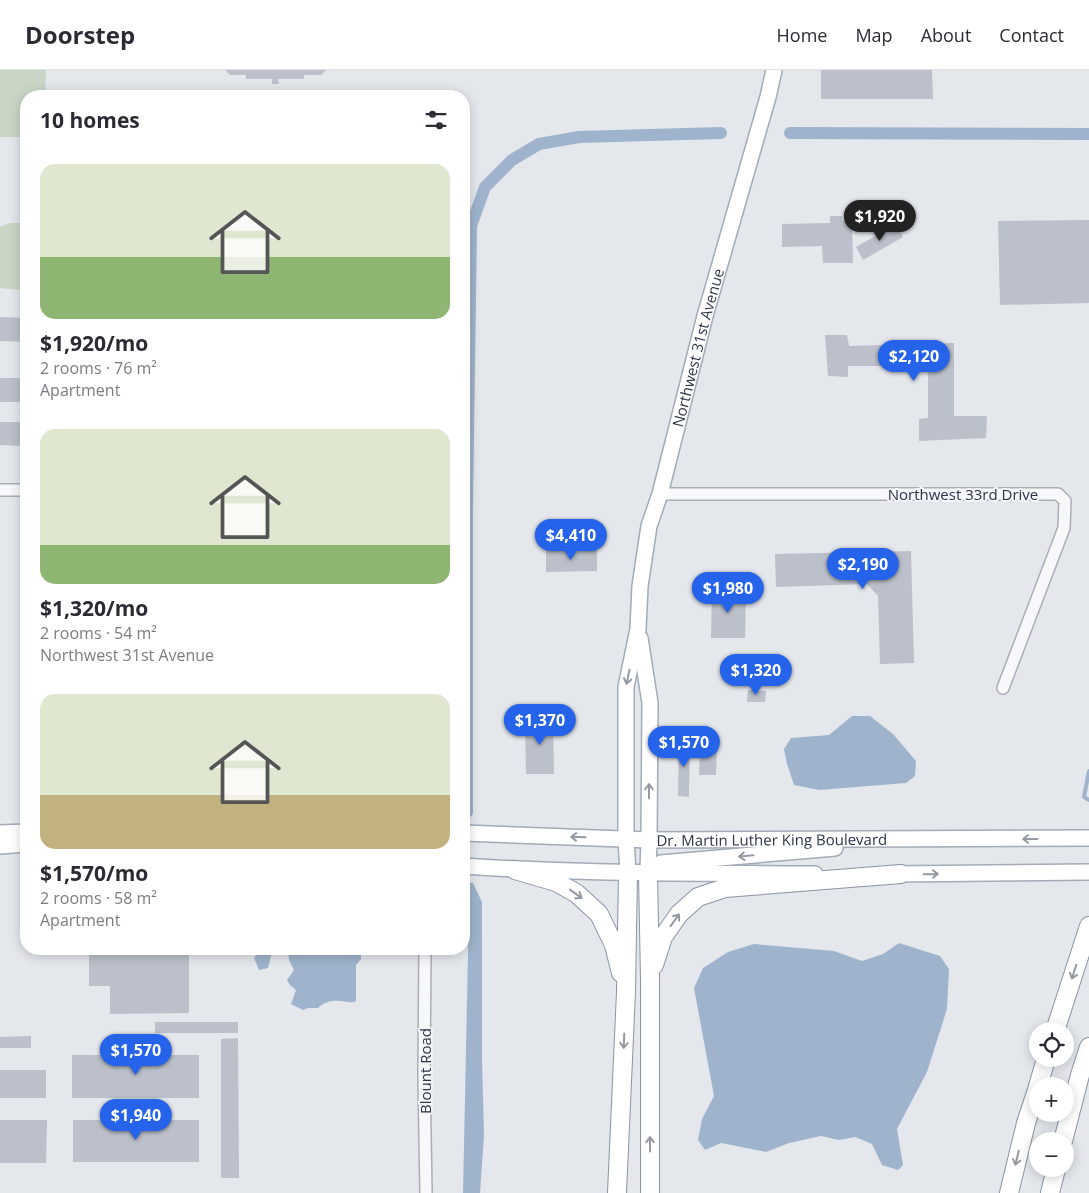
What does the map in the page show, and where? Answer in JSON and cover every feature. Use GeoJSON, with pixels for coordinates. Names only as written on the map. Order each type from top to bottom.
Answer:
{"type":"FeatureCollection","features":[{"type":"Feature","properties":{"kind":"highway"},"geometry":{"type":"LineString","coordinates":[[515,870],[556,882],[576,893],[599,914],[614,945],[626,992]]}},
{"type":"Feature","properties":{"kind":"highway"},"geometry":{"type":"LineString","coordinates":[[619,1188],[628,873]]}},
{"type":"Feature","properties":{"kind":"highway"},"geometry":{"type":"LineString","coordinates":[[648,873],[650,1193]]}},
{"type":"Feature","properties":{"kind":"highway"},"geometry":{"type":"LineString","coordinates":[[650,980],[663,937],[679,914],[698,897],[725,888],[901,874]]}},
{"type":"Feature","properties":{"kind":"highway"},"geometry":{"type":"LineString","coordinates":[[1058,1022],[1089,926]]}},
{"type":"Feature","properties":{"kind":"highway"},"geometry":{"type":"LineString","coordinates":[[1065,1132],[1089,1047]]}},
{"type":"Feature","properties":{"kind":"highway"},"geometry":{"type":"LineString","coordinates":[[1009,1193],[1029,1114]]}},
{"type":"Feature","properties":{"kind":"highway"},"geometry":{"type":"LineString","coordinates":[[1050,1193],[1054,1177]]}},
{"type":"Feature","properties":{"kind":"main road","name":"Northwest 31st Avenue"},"geometry":{"type":"LineString","coordinates":[[628,873],[626,839],[626,687],[638,629],[640,586],[649,526],[660,494],[705,316],[774,70]]}},
{"type":"Feature","properties":{"kind":"main road","name":"Northwest 31st Avenue"},"geometry":{"type":"LineString","coordinates":[[638,629],[650,703],[648,873]]}},
{"type":"Feature","properties":{"kind":"main road"},"geometry":{"type":"LineString","coordinates":[[0,833],[20,832]]}},
{"type":"Feature","properties":{"kind":"main road","name":"Dr. Martin Luther King Boulevard"},"geometry":{"type":"LineString","coordinates":[[470,833],[649,840],[1084,838]]}},
{"type":"Feature","properties":{"kind":"main road"},"geometry":{"type":"LineString","coordinates":[[648,873],[662,863],[838,848],[862,839]]}},
{"type":"Feature","properties":{"kind":"main road"},"geometry":{"type":"LineString","coordinates":[[0,846],[20,844]]}},
{"type":"Feature","properties":{"kind":"main road"},"geometry":{"type":"LineString","coordinates":[[0,853],[20,853]]}},
{"type":"Feature","properties":{"kind":"main road"},"geometry":{"type":"LineString","coordinates":[[470,866],[515,870],[628,873],[901,874],[1089,872]]}},
{"type":"Feature","properties":{"kind":"street"},"geometry":{"type":"LineString","coordinates":[[0,490],[20,490]]}},
{"type":"Feature","properties":{"kind":"street","name":"Northwest 33rd Drive"},"geometry":{"type":"LineString","coordinates":[[660,494],[1058,494],[1065,501],[1064,528],[1004,688]]}},
{"type":"Feature","properties":{"kind":"street","name":"Blount Road"},"geometry":{"type":"LineString","coordinates":[[425,955],[426,1193]]}},
{"type":"Feature","properties":{"kind":"green space"},"geometry":{"type":"Polygon","coordinates":[[[0,70],[46,70],[45,90],[20,90],[20,137],[0,137],[0,70]]]}},
{"type":"Feature","properties":{"kind":"green space"},"geometry":{"type":"Polygon","coordinates":[[[10,223],[20,223],[20,290],[0,288],[0,227],[10,223]]]}},
{"type":"Feature","properties":{"kind":"water"},"geometry":{"type":"Polygon","coordinates":[[[852,716],[870,716],[893,734],[916,761],[915,776],[906,783],[819,790],[794,785],[784,749],[791,738],[829,735],[852,716]]]}},
{"type":"Feature","properties":{"kind":"water"},"geometry":{"type":"Polygon","coordinates":[[[470,883],[473,883],[482,902],[484,1135],[480,1193],[463,1193],[468,955],[470,955],[470,883]]]}},
{"type":"Feature","properties":{"kind":"water"},"geometry":{"type":"Polygon","coordinates":[[[899,943],[940,956],[949,969],[947,1009],[927,1072],[897,1129],[903,1165],[898,1170],[882,1165],[872,1144],[855,1137],[839,1140],[821,1136],[789,1143],[766,1152],[721,1143],[705,1150],[698,1140],[702,1119],[714,1096],[694,988],[703,968],[728,952],[754,944],[834,951],[862,961],[883,954],[899,943]]]}},
{"type":"Feature","properties":{"kind":"water"},"geometry":{"type":"Polygon","coordinates":[[[256,955],[271,955],[268,968],[259,970],[254,958],[256,955]]]}},
{"type":"Feature","properties":{"kind":"water"},"geometry":{"type":"Polygon","coordinates":[[[289,955],[361,955],[361,959],[356,965],[356,1001],[331,1001],[318,1008],[303,1010],[291,1004],[296,990],[287,980],[294,970],[289,955]]]}},
{"type":"Feature","properties":{"kind":"building"},"geometry":{"type":"Polygon","coordinates":[[[225,70],[326,70],[321,75],[304,75],[304,79],[278,79],[279,84],[272,84],[272,79],[246,79],[246,75],[230,75],[225,70]]]}},
{"type":"Feature","properties":{"kind":"building"},"geometry":{"type":"Polygon","coordinates":[[[821,70],[932,70],[933,99],[821,99],[821,70]]]}},
{"type":"Feature","properties":{"kind":"building"},"geometry":{"type":"Polygon","coordinates":[[[830,216],[842,216],[842,221],[852,221],[853,263],[823,263],[822,246],[782,247],[782,224],[830,223],[830,216]]]}},
{"type":"Feature","properties":{"kind":"building"},"geometry":{"type":"Polygon","coordinates":[[[1089,220],[1089,303],[1000,305],[998,221],[1089,220]]]}},
{"type":"Feature","properties":{"kind":"building"},"geometry":{"type":"Polygon","coordinates":[[[896,224],[903,237],[863,260],[856,247],[896,224]]]}},
{"type":"Feature","properties":{"kind":"building"},"geometry":{"type":"Polygon","coordinates":[[[0,317],[20,318],[20,342],[0,341],[0,317]]]}},
{"type":"Feature","properties":{"kind":"building"},"geometry":{"type":"Polygon","coordinates":[[[825,335],[847,335],[849,346],[954,343],[954,416],[987,416],[986,438],[919,441],[919,419],[928,418],[928,366],[848,366],[848,377],[828,376],[825,335]]]}},
{"type":"Feature","properties":{"kind":"building"},"geometry":{"type":"Polygon","coordinates":[[[0,378],[20,378],[20,402],[0,402],[0,378]]]}},
{"type":"Feature","properties":{"kind":"building"},"geometry":{"type":"Polygon","coordinates":[[[0,422],[20,422],[20,446],[0,445],[0,422]]]}},
{"type":"Feature","properties":{"kind":"building"},"geometry":{"type":"Polygon","coordinates":[[[546,550],[597,550],[597,571],[546,572],[546,550]]]}},
{"type":"Feature","properties":{"kind":"building"},"geometry":{"type":"Polygon","coordinates":[[[911,551],[914,663],[880,664],[878,596],[867,584],[776,587],[775,554],[911,551]]]}},
{"type":"Feature","properties":{"kind":"building"},"geometry":{"type":"Polygon","coordinates":[[[712,590],[746,591],[745,638],[711,638],[712,590]]]}},
{"type":"Feature","properties":{"kind":"building"},"geometry":{"type":"Polygon","coordinates":[[[748,690],[766,691],[765,702],[747,702],[748,690]]]}},
{"type":"Feature","properties":{"kind":"building"},"geometry":{"type":"Polygon","coordinates":[[[525,719],[553,719],[554,774],[526,774],[525,719]]]}},
{"type":"Feature","properties":{"kind":"building"},"geometry":{"type":"Polygon","coordinates":[[[679,740],[690,740],[689,797],[678,796],[679,740]]]}},
{"type":"Feature","properties":{"kind":"building"},"geometry":{"type":"Polygon","coordinates":[[[700,745],[717,745],[716,775],[699,775],[700,745]]]}},
{"type":"Feature","properties":{"kind":"building"},"geometry":{"type":"Polygon","coordinates":[[[89,955],[189,955],[189,1013],[110,1014],[110,986],[89,986],[89,955]]]}},
{"type":"Feature","properties":{"kind":"building"},"geometry":{"type":"Polygon","coordinates":[[[155,1022],[238,1022],[238,1033],[155,1033],[155,1022]]]}},
{"type":"Feature","properties":{"kind":"building"},"geometry":{"type":"Polygon","coordinates":[[[31,1036],[31,1048],[0,1048],[0,1037],[31,1036]]]}},
{"type":"Feature","properties":{"kind":"building"},"geometry":{"type":"Polygon","coordinates":[[[238,1038],[239,1178],[221,1178],[221,1039],[238,1038]]]}},
{"type":"Feature","properties":{"kind":"building"},"geometry":{"type":"Polygon","coordinates":[[[72,1055],[199,1055],[199,1098],[72,1098],[72,1055]]]}},
{"type":"Feature","properties":{"kind":"building"},"geometry":{"type":"Polygon","coordinates":[[[0,1070],[46,1070],[46,1098],[0,1098],[0,1070]]]}},
{"type":"Feature","properties":{"kind":"building"},"geometry":{"type":"Polygon","coordinates":[[[0,1120],[47,1120],[46,1163],[0,1163],[0,1120]]]}},
{"type":"Feature","properties":{"kind":"building"},"geometry":{"type":"Polygon","coordinates":[[[73,1120],[199,1120],[199,1162],[73,1162],[73,1120]]]}},
{"type":"Feature","properties":{"kind":"waterway"},"geometry":{"type":"LineString","coordinates":[[470,296],[471,226],[485,187],[512,160],[539,144],[579,137],[721,133]]}},
{"type":"Feature","properties":{"kind":"waterway"},"geometry":{"type":"LineString","coordinates":[[790,133],[1089,134]]}},
{"type":"Feature","properties":{"kind":"waterway"},"geometry":{"type":"LineString","coordinates":[[1089,771],[1084,797],[1089,800]]}}]}
